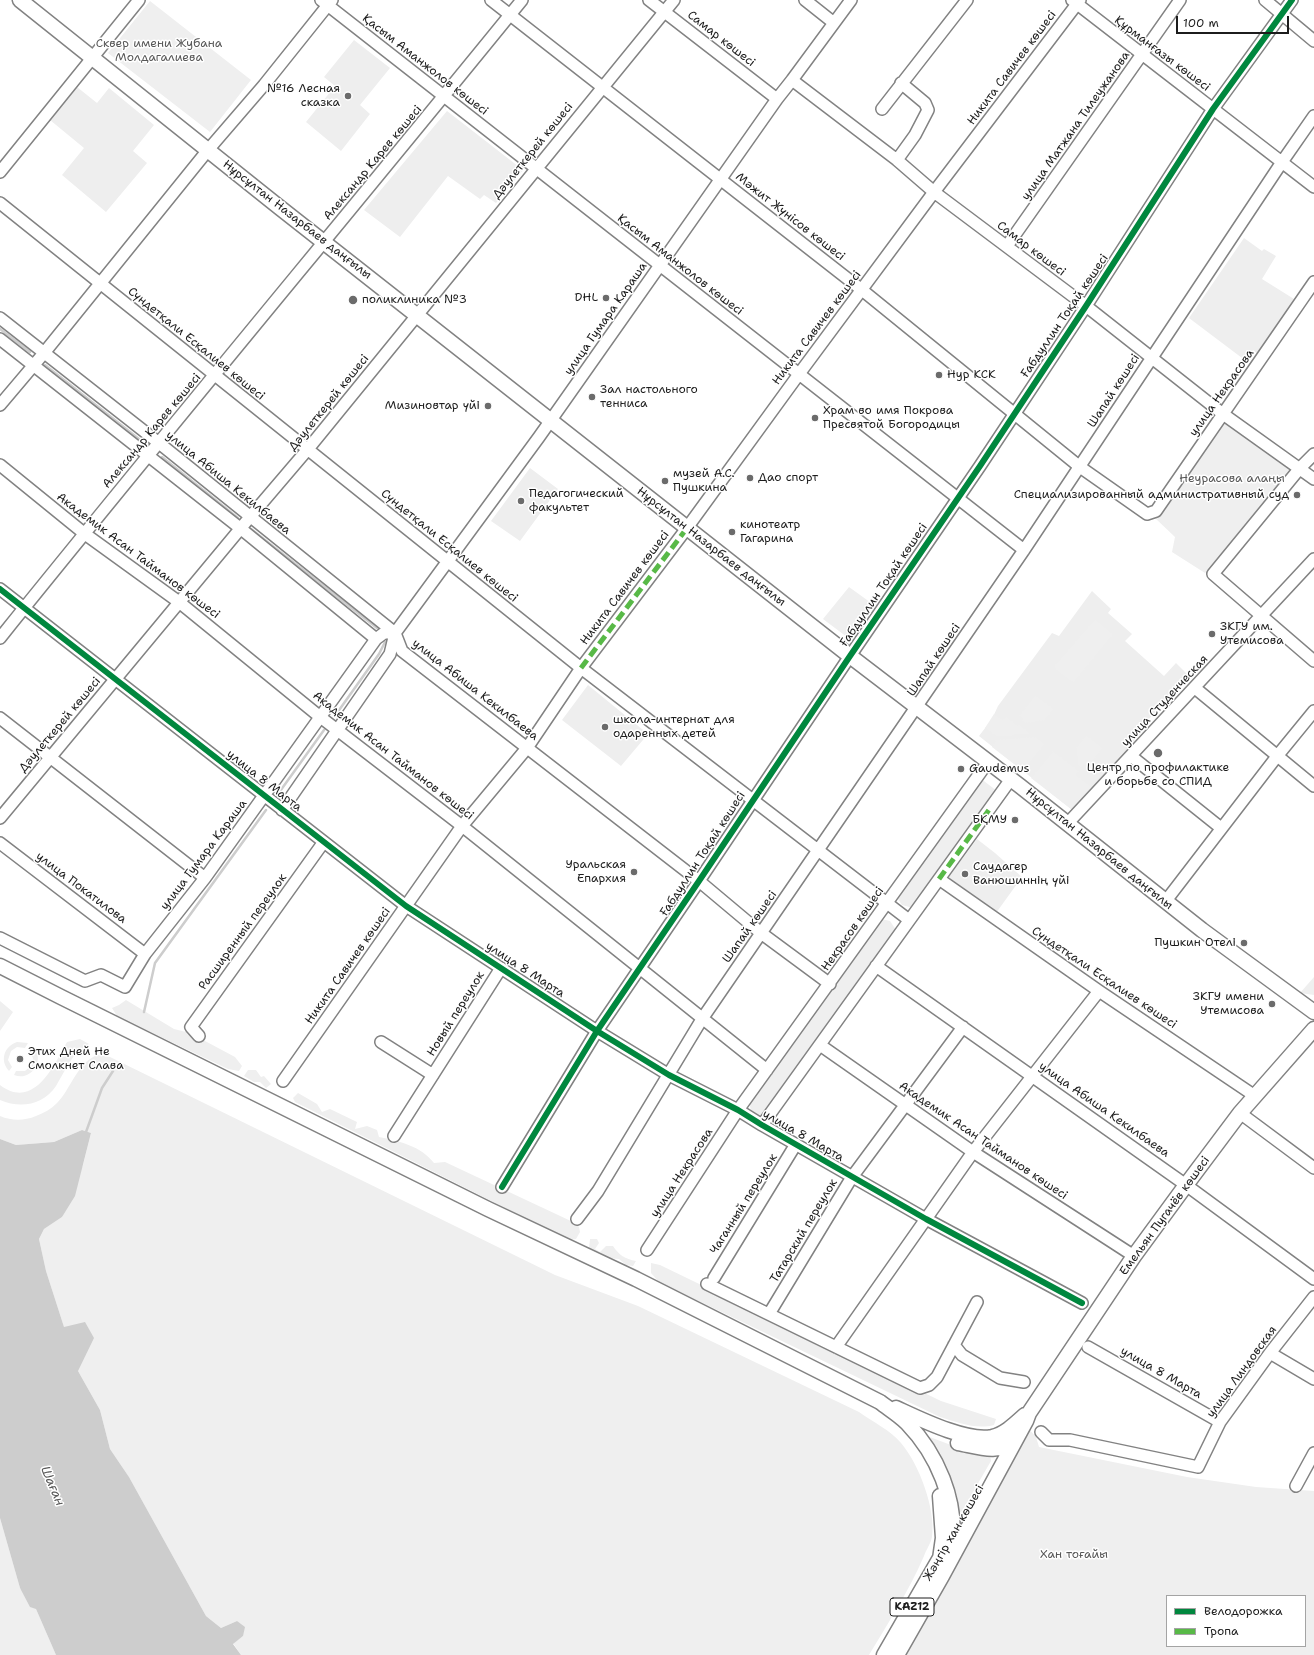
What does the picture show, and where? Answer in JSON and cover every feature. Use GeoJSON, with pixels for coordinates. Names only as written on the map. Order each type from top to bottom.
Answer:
{"type":"FeatureCollection","features":[{"type":"Feature","properties":{"kind":"main road","name":"Нұрсұлтан Назарбаев даңғылы"},"geometry":{"type":"LineString","coordinates":[[20,0],[324,242],[551,420],[685,530],[1011,779],[1165,902],[1314,1012]]}},
{"type":"Feature","properties":{"kind":"main road"},"geometry":{"type":"LineString","coordinates":[[0,966],[61,998],[474,1202],[636,1279],[879,1405],[906,1423],[954,1442],[994,1449],[1003,1448],[1012,1442],[1019,1433]]}},
{"type":"Feature","properties":{"kind":"main road"},"geometry":{"type":"LineString","coordinates":[[0,974],[57,1004],[463,1206],[879,1405],[912,1440],[934,1475],[938,1488],[941,1508],[943,1563]]}},
{"type":"Feature","properties":{"kind":"main road","name":"Емельян Пугачёв көшесі"},"geometry":{"type":"LineString","coordinates":[[1019,1433],[1028,1413],[1134,1256],[1240,1113],[1314,1029]]}},
{"type":"Feature","properties":{"kind":"main road","name":"Емельян Пугачёв көшесі"},"geometry":{"type":"LineString","coordinates":[[879,1405],[961,1434],[982,1437],[991,1437],[1004,1432],[1028,1413]]}},
{"type":"Feature","properties":{"kind":"main road","name":"Жәңгір хан көшесі"},"geometry":{"type":"LineString","coordinates":[[897,1655],[943,1563],[952,1537],[1003,1448],[1028,1413]]}},
{"type":"Feature","properties":{"kind":"main road"},"geometry":{"type":"LineString","coordinates":[[906,1423],[928,1449],[940,1473],[951,1507],[953,1524],[952,1537]]}},
{"type":"Feature","properties":{"kind":"main road","name":"Жәңгір хан көшесі"},"geometry":{"type":"LineString","coordinates":[[884,1655],[943,1563],[1019,1433]]}},
{"type":"Feature","properties":{"kind":"street"},"geometry":{"type":"LineString","coordinates":[[0,172],[139,0]]}},
{"type":"Feature","properties":{"kind":"street","name":"Мәжит Жүнісов көшесі"},"geometry":{"type":"LineString","coordinates":[[491,0],[862,290],[1080,467],[1147,514]]}},
{"type":"Feature","properties":{"kind":"street","name":"Александр Карев көшесі"},"geometry":{"type":"LineString","coordinates":[[0,638],[147,456],[444,97],[522,0]]}},
{"type":"Feature","properties":{"kind":"street","name":"Самар көшесі"},"geometry":{"type":"LineString","coordinates":[[649,0],[777,99]]}},
{"type":"Feature","properties":{"kind":"street","name":"Дәулеткерей көшесі"},"geometry":{"type":"LineString","coordinates":[[0,818],[240,528],[308,450],[674,0]]}},
{"type":"Feature","properties":{"kind":"street"},"geometry":{"type":"LineString","coordinates":[[805,0],[834,23]]}},
{"type":"Feature","properties":{"kind":"street","name":"улица Гумара Караша"},"geometry":{"type":"LineString","coordinates":[[282,810],[390,654],[394,633],[551,420],[777,99],[851,0]]}},
{"type":"Feature","properties":{"kind":"street"},"geometry":{"type":"LineString","coordinates":[[882,109],[967,0]]}},
{"type":"Feature","properties":{"kind":"street","name":"улица Матжана Тилеужанова"},"geometry":{"type":"LineString","coordinates":[[1007,246],[1180,0]]}},
{"type":"Feature","properties":{"kind":"street"},"geometry":{"type":"LineString","coordinates":[[1266,0],[1314,41]]}},
{"type":"Feature","properties":{"kind":"street","name":"Ғабдуллин Тоқай көшесі"},"geometry":{"type":"LineString","coordinates":[[502,1187],[597,1031],[752,800],[980,466],[1086,306],[1213,109],[1292,0]]}},
{"type":"Feature","properties":{"kind":"street"},"geometry":{"type":"LineString","coordinates":[[0,405],[44,353],[208,150],[264,85],[327,2]]}},
{"type":"Feature","properties":{"kind":"street","name":"Қасым Аманжолов көшесі"},"geometry":{"type":"LineString","coordinates":[[327,2],[444,97],[1024,550]]}},
{"type":"Feature","properties":{"kind":"street","name":"Құрманғазы көшесі"},"geometry":{"type":"LineString","coordinates":[[1076,2],[1314,188]]}},
{"type":"Feature","properties":{"kind":"street","name":"Никита Савичев көшесі"},"geometry":{"type":"LineString","coordinates":[[283,1081],[462,826],[527,748],[581,668],[1076,2]]}},
{"type":"Feature","properties":{"kind":"street","name":"Самар көшесі"},"geometry":{"type":"LineString","coordinates":[[792,80],[897,160],[934,192],[1152,357],[1223,414],[1314,479]]}},
{"type":"Feature","properties":{"kind":"street"},"geometry":{"type":"LineString","coordinates":[[897,160],[915,135],[928,110],[925,103],[902,84]]}},
{"type":"Feature","properties":{"kind":"street","name":"Шапай көшесі"},"geometry":{"type":"LineString","coordinates":[[577,1219],[598,1191],[702,1019],[917,708],[1314,116]]}},
{"type":"Feature","properties":{"kind":"street","name":"Сүндетқали Есқалиев көшесі"},"geometry":{"type":"LineString","coordinates":[[0,202],[214,376],[581,668],[909,920]]}},
{"type":"Feature","properties":{"kind":"street","name":"улица Некрасова"},"geometry":{"type":"LineString","coordinates":[[1147,514],[1156,511],[1314,282]]}},
{"type":"Feature","properties":{"kind":"street","name":"улица Абиша Кекилбаева"},"geometry":{"type":"LineString","coordinates":[[0,318],[159,443],[394,633],[402,651],[699,881],[761,933],[830,984]]}},
{"type":"Feature","properties":{"kind":"street"},"geometry":{"type":"LineString","coordinates":[[0,339],[240,528],[376,639],[384,633],[394,633]]}},
{"type":"Feature","properties":{"kind":"street"},"geometry":{"type":"LineString","coordinates":[[1314,454],[1300,468],[1213,574],[1314,661]]}},
{"type":"Feature","properties":{"kind":"street","name":"Академик Асан Тайманов көшесі"},"geometry":{"type":"LineString","coordinates":[[0,465],[85,534],[179,602],[319,716],[462,826],[767,1070]]}},
{"type":"Feature","properties":{"kind":"street","name":"улица Студенческая"},"geometry":{"type":"LineString","coordinates":[[1067,824],[1314,560]]}},
{"type":"Feature","properties":{"kind":"street","name":"улица 8 Марта"},"geometry":{"type":"LineString","coordinates":[[0,590],[323,843],[406,906],[597,1031],[669,1075],[738,1110],[926,1219],[1082,1303]]}},
{"type":"Feature","properties":{"kind":"street","name":"улица Гумара Караша"},"geometry":{"type":"LineString","coordinates":[[0,938],[85,981],[101,974],[125,987],[145,954],[205,878],[319,716],[376,639]]}},
{"type":"Feature","properties":{"kind":"street"},"geometry":{"type":"LineString","coordinates":[[1195,688],[1314,786]]}},
{"type":"Feature","properties":{"kind":"street"},"geometry":{"type":"LineString","coordinates":[[1165,902],[1221,828],[1314,711]]}},
{"type":"Feature","properties":{"kind":"street"},"geometry":{"type":"LineString","coordinates":[[0,718],[205,878]]}},
{"type":"Feature","properties":{"kind":"street"},"geometry":{"type":"LineString","coordinates":[[1131,756],[1221,828]]}},
{"type":"Feature","properties":{"kind":"street","name":"Некрасов көшесі"},"geometry":{"type":"LineString","coordinates":[[738,1110],[830,984],[988,762]]}},
{"type":"Feature","properties":{"kind":"street"},"geometry":{"type":"LineString","coordinates":[[762,1125],[1011,779]]}},
{"type":"Feature","properties":{"kind":"street","name":"улица Покатилова"},"geometry":{"type":"LineString","coordinates":[[0,843],[145,954]]}},
{"type":"Feature","properties":{"kind":"street","name":"Расширенный переулок"},"geometry":{"type":"LineString","coordinates":[[199,1036],[191,1027],[323,843]]}},
{"type":"Feature","properties":{"kind":"street","name":"Сүндетқали Есқалиев көшесі"},"geometry":{"type":"LineString","coordinates":[[939,879],[1255,1096]]}},
{"type":"Feature","properties":{"kind":"street","name":"улица Абиша Кекилбаева"},"geometry":{"type":"LineString","coordinates":[[876,966],[1186,1185],[1314,1279]]}},
{"type":"Feature","properties":{"kind":"street","name":"Новый переулок"},"geometry":{"type":"LineString","coordinates":[[394,1136],[501,968]]}},
{"type":"Feature","properties":{"kind":"street"},"geometry":{"type":"LineString","coordinates":[[836,1347],[974,1152],[1099,990]]}},
{"type":"Feature","properties":{"kind":"street","name":"Татарский переулок"},"geometry":{"type":"LineString","coordinates":[[769,1314],[852,1177],[963,1027]]}},
{"type":"Feature","properties":{"kind":"street","name":"Новый переулок"},"geometry":{"type":"LineString","coordinates":[[381,1042],[433,1075]]}},
{"type":"Feature","properties":{"kind":"street","name":"Академик Асан Тайманов көшесі"},"geometry":{"type":"LineString","coordinates":[[820,1045],[974,1152],[1134,1256]]}},
{"type":"Feature","properties":{"kind":"street","name":"улица Некрасова"},"geometry":{"type":"LineString","coordinates":[[647,1250],[738,1110]]}},
{"type":"Feature","properties":{"kind":"street"},"geometry":{"type":"LineString","coordinates":[[1240,1113],[1314,1168]]}},
{"type":"Feature","properties":{"kind":"street","name":"Чаганный переулок"},"geometry":{"type":"LineString","coordinates":[[769,1314],[710,1281],[796,1144]]}},
{"type":"Feature","properties":{"kind":"street","name":"улица Линдовская"},"geometry":{"type":"LineString","coordinates":[[1041,1432],[1049,1440],[1070,1440],[1198,1467],[1220,1422],[1270,1353],[1314,1297]]}},
{"type":"Feature","properties":{"kind":"street"},"geometry":{"type":"LineString","coordinates":[[769,1314],[920,1388],[929,1385],[937,1377],[977,1302]]}},
{"type":"Feature","properties":{"kind":"street"},"geometry":{"type":"LineString","coordinates":[[954,1345],[962,1355],[1000,1378],[1024,1382]]}},
{"type":"Feature","properties":{"kind":"street","name":"улица 8 Марта"},"geometry":{"type":"LineString","coordinates":[[1088,1347],[1220,1422]]}},
{"type":"Feature","properties":{"kind":"street"},"geometry":{"type":"LineString","coordinates":[[1270,1353],[1314,1379]]}},
{"type":"Feature","properties":{"kind":"street"},"geometry":{"type":"LineString","coordinates":[[1296,1486],[1314,1453]]}},
{"type":"Feature","properties":{"kind":"shaded area","name":"№16 Лесная сказка"},"geometry":{"type":"Polygon","coordinates":[[[354,40],[390,68],[360,105],[370,114],[341,151],[306,122],[335,86],[324,77],[354,40]]]}},
{"type":"Feature","properties":{"kind":"shaded area"},"geometry":{"type":"Polygon","coordinates":[[[77,87],[97,103],[109,88],[154,125],[133,151],[147,163],[106,212],[62,175],[84,148],[50,120],[77,87]]]}},
{"type":"Feature","properties":{"kind":"shaded area"},"geometry":{"type":"Polygon","coordinates":[[[447,111],[523,170],[496,203],[484,195],[480,199],[448,176],[400,237],[364,210],[447,111]]]}},
{"type":"Feature","properties":{"kind":"shaded area"},"geometry":{"type":"Polygon","coordinates":[[[1244,238],[1262,251],[1264,249],[1276,256],[1262,279],[1294,299],[1258,354],[1253,350],[1246,361],[1189,318],[1244,238]]]}},
{"type":"Feature","properties":{"kind":"shaded area"},"geometry":{"type":"Polygon","coordinates":[[[530,468],[558,489],[520,541],[491,521],[530,468]]]}},
{"type":"Feature","properties":{"kind":"shaded area"},"geometry":{"type":"Polygon","coordinates":[[[1092,591],[1111,609],[1108,613],[1132,634],[1125,641],[1164,676],[1176,663],[1189,676],[1147,721],[1146,727],[1097,785],[1071,809],[979,736],[992,719],[998,706],[1052,633],[1059,636],[1092,591]]]}},
{"type":"Feature","properties":{"kind":"shaded area","name":"школа-интернат для одаренных детей"},"geometry":{"type":"Polygon","coordinates":[[[588,685],[648,734],[621,766],[562,720],[588,685]]]}},
{"type":"Feature","properties":{"kind":"shaded area","name":"Саудагер Ванюшиннің үйі"},"geometry":{"type":"Polygon","coordinates":[[[977,839],[1022,877],[996,913],[948,878],[977,839]]]}},
{"type":"Feature","properties":{"kind":"green space","name":"Сквер имени Жубана Молдагалиева"},"geometry":{"type":"Polygon","coordinates":[[[150,1],[251,80],[210,132],[108,53],[150,1]]]}},
{"type":"Feature","properties":{"kind":"green space","name":"Неурасова алаңы"},"geometry":{"type":"Polygon","coordinates":[[[1225,417],[1297,468],[1205,573],[1172,552],[1175,537],[1155,518],[1225,417]]]}},
{"type":"Feature","properties":{"kind":"green space"},"geometry":{"type":"Polygon","coordinates":[[[849,587],[874,605],[853,636],[847,637],[823,619],[849,587]]]}},
{"type":"Feature","properties":{"kind":"green space"},"geometry":{"type":"Polygon","coordinates":[[[1095,619],[1112,633],[1112,636],[1075,681],[1072,682],[1056,670],[1055,665],[1095,619]]]}},
{"type":"Feature","properties":{"kind":"green space"},"geometry":{"type":"Polygon","coordinates":[[[1035,695],[1054,709],[1045,720],[1025,723],[1019,716],[1035,695]]]}},
{"type":"Feature","properties":{"kind":"green space"},"geometry":{"type":"Polygon","coordinates":[[[994,714],[1003,720],[1006,716],[1031,734],[996,736],[985,728],[994,714]]]}},
{"type":"Feature","properties":{"kind":"green space"},"geometry":{"type":"Polygon","coordinates":[[[1086,735],[1103,748],[1088,767],[1084,765],[1081,768],[1078,765],[1076,748],[1086,735]]]}},
{"type":"Feature","properties":{"kind":"green space"},"geometry":{"type":"Polygon","coordinates":[[[1036,737],[1045,744],[1023,771],[992,747],[996,740],[1036,737]]]}},
{"type":"Feature","properties":{"kind":"green space"},"geometry":{"type":"Polygon","coordinates":[[[1053,751],[1079,771],[1076,775],[1093,788],[1071,809],[1031,778],[1053,751]]]}},
{"type":"Feature","properties":{"kind":"green space"},"geometry":{"type":"Polygon","coordinates":[[[980,778],[997,791],[913,908],[902,905],[896,896],[980,778]]]}},
{"type":"Feature","properties":{"kind":"green space"},"geometry":{"type":"Polygon","coordinates":[[[881,919],[890,921],[896,930],[892,938],[765,1115],[752,1115],[749,1102],[881,919]]]}},
{"type":"Feature","properties":{"kind":"green space"},"geometry":{"type":"Polygon","coordinates":[[[1314,977],[1314,995],[1300,993],[1314,977]]]}},
{"type":"Feature","properties":{"kind":"green space"},"geometry":{"type":"Polygon","coordinates":[[[126,1000],[174,1029],[190,1033],[235,1057],[242,1066],[239,1071],[228,1069],[117,1016],[112,1008],[126,1000]]]}},
{"type":"Feature","properties":{"kind":"green space"},"geometry":{"type":"Polygon","coordinates":[[[0,1001],[13,1012],[0,1031],[0,1001]]]}},
{"type":"Feature","properties":{"kind":"green space"},"geometry":{"type":"Polygon","coordinates":[[[80,1039],[89,1044],[74,1056],[56,1086],[45,1097],[31,1104],[24,1105],[8,1103],[0,1100],[0,1085],[12,1092],[23,1092],[33,1089],[49,1073],[67,1042],[80,1039]]]}},
{"type":"Feature","properties":{"kind":"green space"},"geometry":{"type":"Polygon","coordinates":[[[17,1042],[28,1043],[25,1048],[17,1047],[11,1051],[8,1060],[12,1067],[9,1071],[4,1063],[4,1055],[12,1044],[17,1042]]]}},
{"type":"Feature","properties":{"kind":"green space"},"geometry":{"type":"Polygon","coordinates":[[[33,1046],[38,1057],[35,1068],[31,1073],[26,1075],[14,1075],[16,1071],[25,1071],[32,1065],[33,1058],[29,1051],[33,1046]]]}},
{"type":"Feature","properties":{"kind":"green space"},"geometry":{"type":"Polygon","coordinates":[[[98,1055],[110,1057],[555,1275],[638,1306],[859,1412],[892,1434],[908,1452],[925,1487],[929,1500],[933,1526],[932,1537],[912,1582],[869,1655],[241,1655],[233,1643],[243,1636],[237,1621],[221,1628],[206,1616],[129,1477],[110,1449],[100,1410],[78,1371],[46,1271],[39,1239],[44,1229],[62,1217],[83,1165],[91,1133],[82,1130],[54,1142],[16,1145],[0,1139],[0,1116],[14,1120],[22,1120],[32,1118],[47,1111],[62,1097],[85,1063],[98,1055]]]}},
{"type":"Feature","properties":{"kind":"green space"},"geometry":{"type":"Polygon","coordinates":[[[248,1070],[256,1070],[261,1077],[264,1076],[271,1084],[266,1088],[260,1082],[254,1082],[244,1076],[248,1070]]]}},
{"type":"Feature","properties":{"kind":"green space"},"geometry":{"type":"Polygon","coordinates":[[[298,1093],[317,1104],[322,1112],[330,1109],[357,1122],[355,1129],[367,1126],[377,1130],[379,1137],[394,1140],[416,1148],[429,1157],[434,1163],[445,1162],[573,1222],[579,1227],[580,1232],[576,1239],[569,1240],[295,1102],[293,1098],[298,1093]]]}},
{"type":"Feature","properties":{"kind":"green space"},"geometry":{"type":"Polygon","coordinates":[[[590,1239],[597,1239],[599,1243],[595,1249],[600,1252],[606,1246],[613,1246],[623,1256],[636,1261],[633,1266],[626,1265],[619,1259],[607,1258],[589,1248],[590,1239]]]}},
{"type":"Feature","properties":{"kind":"green space"},"geometry":{"type":"Polygon","coordinates":[[[651,1263],[660,1265],[941,1401],[996,1419],[994,1425],[980,1427],[973,1426],[940,1417],[659,1282],[651,1273],[651,1263]]]}},
{"type":"Feature","properties":{"kind":"green space","name":"Хан тоғайы"},"geometry":{"type":"Polygon","coordinates":[[[1028,1428],[1036,1437],[1039,1447],[1187,1477],[1256,1487],[1314,1491],[1314,1655],[906,1655],[950,1577],[1028,1428]]]}},
{"type":"Feature","properties":{"kind":"green space"},"geometry":{"type":"Polygon","coordinates":[[[927,1436],[951,1445],[990,1454],[991,1461],[962,1511],[958,1514],[927,1436]]]}},
{"type":"Feature","properties":{"kind":"green space"},"geometry":{"type":"Polygon","coordinates":[[[0,1518],[20,1588],[36,1609],[56,1655],[0,1655],[0,1518]]]}},
{"type":"Feature","properties":{"kind":"water","name":"Шаған"},"geometry":{"type":"Polygon","coordinates":[[[82,1130],[91,1133],[75,1196],[62,1217],[44,1229],[39,1239],[46,1271],[64,1327],[85,1322],[94,1338],[78,1371],[100,1410],[110,1449],[129,1477],[206,1616],[221,1628],[237,1621],[245,1627],[243,1636],[233,1644],[241,1655],[56,1655],[36,1609],[30,1607],[20,1588],[0,1518],[0,1139],[16,1145],[54,1142],[82,1130]]]}},
{"type":"Feature","properties":{"kind":"waterway"},"geometry":{"type":"LineString","coordinates":[[0,329],[30,352]]}},
{"type":"Feature","properties":{"kind":"waterway"},"geometry":{"type":"LineString","coordinates":[[45,365],[144,443]]}},
{"type":"Feature","properties":{"kind":"waterway"},"geometry":{"type":"LineString","coordinates":[[162,457],[238,518]]}},
{"type":"Feature","properties":{"kind":"waterway"},"geometry":{"type":"LineString","coordinates":[[251,529],[377,628]]}},
{"type":"Feature","properties":{"kind":"waterway"},"geometry":{"type":"LineString","coordinates":[[337,713],[379,654],[385,642]]}},
{"type":"Feature","properties":{"kind":"waterway"},"geometry":{"type":"LineString","coordinates":[[278,794],[324,730]]}},
{"type":"Feature","properties":{"kind":"waterway"},"geometry":{"type":"LineString","coordinates":[[144,1012],[155,963],[266,810]]}},
{"type":"Feature","properties":{"kind":"waterway"},"geometry":{"type":"LineString","coordinates":[[86,1132],[102,1088],[113,1071]]}},
{"type":"Feature","properties":{"kind":"marked path"},"geometry":{"type":"LineString","coordinates":[[581,668],[684,532]]}},
{"type":"Feature","properties":{"kind":"marked path"},"geometry":{"type":"LineString","coordinates":[[939,879],[991,807]]}},
{"type":"Feature","properties":{"kind":"cycle path"},"geometry":{"type":"LineString","coordinates":[[502,1187],[597,1031],[980,466],[1086,306],[1213,109],[1292,0]]}},
{"type":"Feature","properties":{"kind":"cycle path"},"geometry":{"type":"LineString","coordinates":[[0,589],[406,906],[597,1031],[669,1075],[738,1110],[926,1219],[1082,1303]]}},
{"type":"Feature","properties":{"kind":"place","name":"№16 Лесная сказка"},"geometry":{"type":"Point","coordinates":[348,96]}},
{"type":"Feature","properties":{"kind":"place","name":"DHL"},"geometry":{"type":"Point","coordinates":[606,298]}},
{"type":"Feature","properties":{"kind":"place","name":"поликлиника №3"},"geometry":{"type":"Point","coordinates":[353,300]}},
{"type":"Feature","properties":{"kind":"place","name":"Нур КСК"},"geometry":{"type":"Point","coordinates":[939,375]}},
{"type":"Feature","properties":{"kind":"place","name":"Зал настольного тенниса"},"geometry":{"type":"Point","coordinates":[592,397]}},
{"type":"Feature","properties":{"kind":"place","name":"Мизиновтар үйі"},"geometry":{"type":"Point","coordinates":[488,406]}},
{"type":"Feature","properties":{"kind":"place","name":"Храм во имя Покрова Пресвятой Богородицы"},"geometry":{"type":"Point","coordinates":[815,418]}},
{"type":"Feature","properties":{"kind":"place","name":"Дао спорт"},"geometry":{"type":"Point","coordinates":[750,478]}},
{"type":"Feature","properties":{"kind":"place","name":"музей А.С. Пушкина"},"geometry":{"type":"Point","coordinates":[665,481]}},
{"type":"Feature","properties":{"kind":"place","name":"Специализированный административный суд"},"geometry":{"type":"Point","coordinates":[1297,495]}},
{"type":"Feature","properties":{"kind":"place","name":"Педагогический факультет"},"geometry":{"type":"Point","coordinates":[521,501]}},
{"type":"Feature","properties":{"kind":"place","name":"кинотеатр Гагарина"},"geometry":{"type":"Point","coordinates":[732,532]}},
{"type":"Feature","properties":{"kind":"place","name":"ЗКГУ им. Утемисова"},"geometry":{"type":"Point","coordinates":[1212,634]}},
{"type":"Feature","properties":{"kind":"place","name":"школа-интернат для одаренных детей"},"geometry":{"type":"Point","coordinates":[605,727]}},
{"type":"Feature","properties":{"kind":"place","name":"Центр по профилактике и борьбе со СПИД"},"geometry":{"type":"Point","coordinates":[1158,753]}},
{"type":"Feature","properties":{"kind":"place","name":"Gaudemus"},"geometry":{"type":"Point","coordinates":[961,769]}},
{"type":"Feature","properties":{"kind":"place","name":"БҚМУ"},"geometry":{"type":"Point","coordinates":[1015,820]}},
{"type":"Feature","properties":{"kind":"place","name":"Уральская Епархия"},"geometry":{"type":"Point","coordinates":[634,872]}},
{"type":"Feature","properties":{"kind":"place","name":"Саудагер Ванюшиннің үйі"},"geometry":{"type":"Point","coordinates":[965,874]}},
{"type":"Feature","properties":{"kind":"place","name":"Пушкин Отелі"},"geometry":{"type":"Point","coordinates":[1244,943]}},
{"type":"Feature","properties":{"kind":"place","name":"ЗКГУ имени Утемисова"},"geometry":{"type":"Point","coordinates":[1272,1004]}},
{"type":"Feature","properties":{"kind":"place","name":"Этих Дней Не Смолкнет Слава"},"geometry":{"type":"Point","coordinates":[20,1059]}}]}
